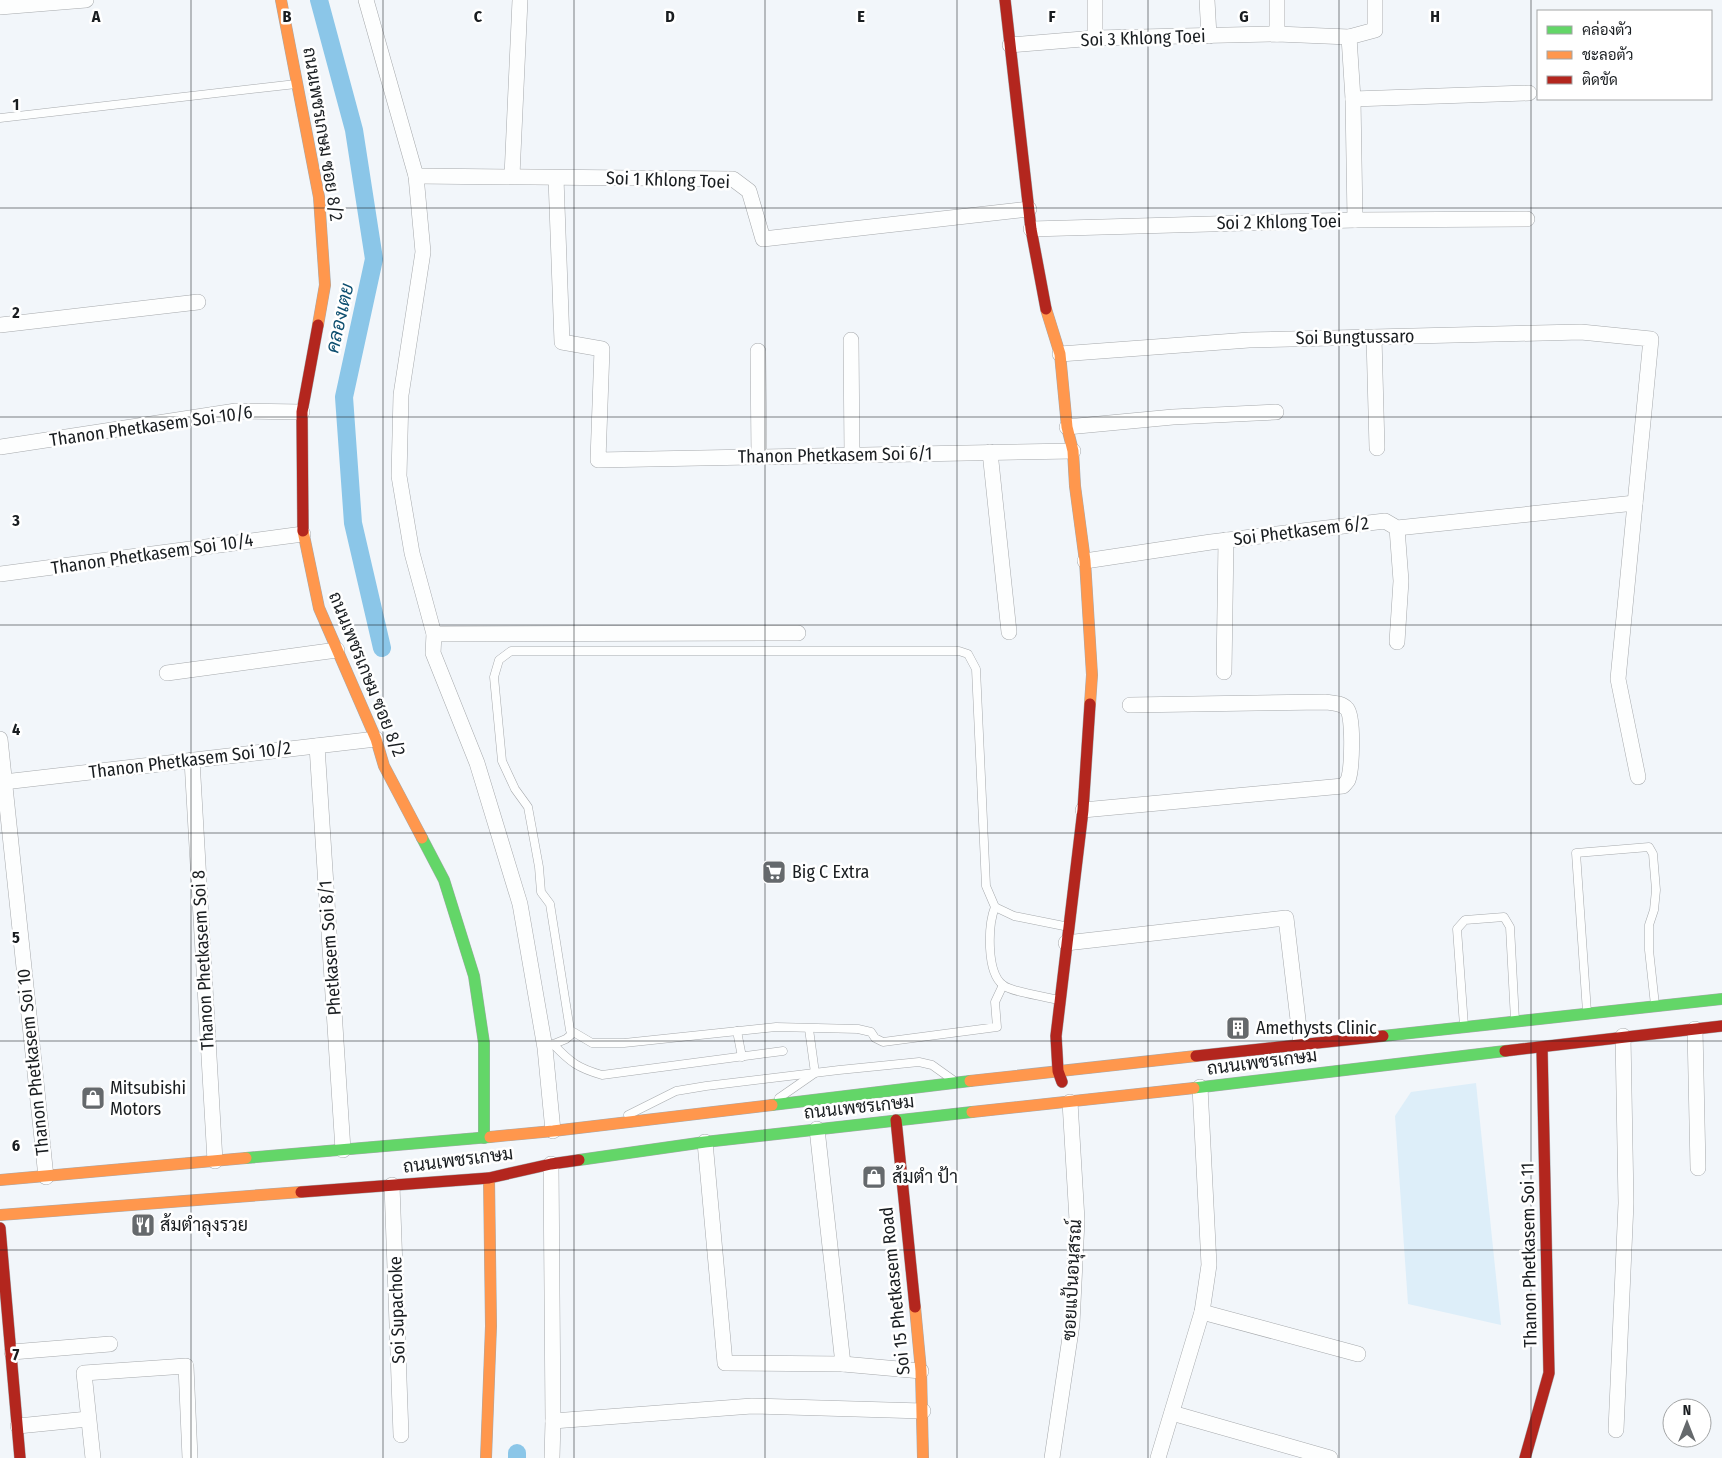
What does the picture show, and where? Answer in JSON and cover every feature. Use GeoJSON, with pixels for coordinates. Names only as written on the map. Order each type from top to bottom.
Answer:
{"type":"FeatureCollection","features":[{"type":"Feature","properties":{"kind":"main road","name":"ถนนเพชรเกษม ซอย 8/2"},"geometry":{"type":"LineString","coordinates":[[281,0],[319,197],[325,286],[302,412],[303,534],[318,608],[376,738],[384,766],[444,880],[474,976],[484,1043],[484,1138]]}},
{"type":"Feature","properties":{"kind":"main road"},"geometry":{"type":"LineString","coordinates":[[1005,0],[1031,229],[1048,319],[1060,354],[1067,427],[1073,451],[1075,486],[1085,561],[1092,675],[1083,810],[1056,1036],[1058,1071],[1070,1102]]}},
{"type":"Feature","properties":{"kind":"main road","name":"ถนนเพชรเกษม"},"geometry":{"type":"LineString","coordinates":[[0,1180],[553,1131],[1058,1071],[1722,999]]}},
{"type":"Feature","properties":{"kind":"main road","name":"ถนนเพชรเกษม"},"geometry":{"type":"LineString","coordinates":[[0,1215],[489,1178],[551,1164],[704,1142],[1070,1102],[1542,1048],[1623,1036],[1722,1026]]}},
{"type":"Feature","properties":{"kind":"main road","name":"Thanon Phetkasem Soi 11"},"geometry":{"type":"LineString","coordinates":[[1524,1458],[1549,1373],[1542,1048]]}},
{"type":"Feature","properties":{"kind":"main road","name":"Soi 15 Phetkasem Road"},"geometry":{"type":"LineString","coordinates":[[896,1120],[921,1371],[923,1458]]}},
{"type":"Feature","properties":{"kind":"main road"},"geometry":{"type":"LineString","coordinates":[[486,1458],[491,1326],[489,1178]]}},
{"type":"Feature","properties":{"kind":"main road"},"geometry":{"type":"LineString","coordinates":[[0,1228],[20,1458]]}},
{"type":"Feature","properties":{"kind":"street"},"geometry":{"type":"LineString","coordinates":[[0,7],[86,0]]}},
{"type":"Feature","properties":{"kind":"street"},"geometry":{"type":"LineString","coordinates":[[366,0],[416,176],[423,252],[401,395],[399,476],[412,553],[434,634],[433,653],[477,763],[520,904],[549,1046],[553,1131]]}},
{"type":"Feature","properties":{"kind":"street"},"geometry":{"type":"LineString","coordinates":[[512,176],[520,0]]}},
{"type":"Feature","properties":{"kind":"street"},"geometry":{"type":"LineString","coordinates":[[1095,0],[1095,38]]}},
{"type":"Feature","properties":{"kind":"street"},"geometry":{"type":"LineString","coordinates":[[1207,0],[1209,36]]}},
{"type":"Feature","properties":{"kind":"street"},"geometry":{"type":"LineString","coordinates":[[1277,0],[1277,34]]}},
{"type":"Feature","properties":{"kind":"street","name":"Soi 3 Khlong Toei"},"geometry":{"type":"LineString","coordinates":[[1010,45],[1095,38],[1277,34],[1349,37],[1375,30],[1375,0]]}},
{"type":"Feature","properties":{"kind":"street"},"geometry":{"type":"LineString","coordinates":[[1349,37],[1353,99],[1355,220]]}},
{"type":"Feature","properties":{"kind":"street"},"geometry":{"type":"LineString","coordinates":[[1353,99],[1529,93]]}},
{"type":"Feature","properties":{"kind":"street","name":"Soi 1 Khlong Toei"},"geometry":{"type":"LineString","coordinates":[[416,176],[733,179],[749,191],[763,239],[1029,209]]}},
{"type":"Feature","properties":{"kind":"street","name":"Thanon Phetkasem Soi 6/1"},"geometry":{"type":"LineString","coordinates":[[556,178],[562,342],[602,349],[598,460],[1073,451]]}},
{"type":"Feature","properties":{"kind":"street","name":"Soi 2 Khlong Toei"},"geometry":{"type":"LineString","coordinates":[[1031,229],[1355,220],[1527,219]]}},
{"type":"Feature","properties":{"kind":"street"},"geometry":{"type":"LineString","coordinates":[[0,325],[198,302]]}},
{"type":"Feature","properties":{"kind":"street","name":"Soi Bungtussaro"},"geometry":{"type":"LineString","coordinates":[[1060,354],[1249,340],[1581,332],[1652,339],[1636,503]]}},
{"type":"Feature","properties":{"kind":"street"},"geometry":{"type":"LineString","coordinates":[[1374,337],[1377,448]]}},
{"type":"Feature","properties":{"kind":"street"},"geometry":{"type":"LineString","coordinates":[[851,340],[852,455]]}},
{"type":"Feature","properties":{"kind":"street"},"geometry":{"type":"LineString","coordinates":[[758,351],[759,456]]}},
{"type":"Feature","properties":{"kind":"street","name":"Thanon Phetkasem Soi 10/6"},"geometry":{"type":"LineString","coordinates":[[0,447],[236,411],[302,412]]}},
{"type":"Feature","properties":{"kind":"street"},"geometry":{"type":"LineString","coordinates":[[1067,427],[1173,417],[1276,412]]}},
{"type":"Feature","properties":{"kind":"street"},"geometry":{"type":"LineString","coordinates":[[990,452],[1009,632]]}},
{"type":"Feature","properties":{"kind":"street"},"geometry":{"type":"LineString","coordinates":[[1636,503],[1618,679],[1638,777]]}},
{"type":"Feature","properties":{"kind":"street","name":"Soi Phetkasem 6/2"},"geometry":{"type":"LineString","coordinates":[[1085,561],[1226,540],[1385,521],[1397,528],[1636,503]]}},
{"type":"Feature","properties":{"kind":"street"},"geometry":{"type":"LineString","coordinates":[[1397,528],[1401,581],[1397,642]]}},
{"type":"Feature","properties":{"kind":"street","name":"Thanon Phetkasem Soi 10/4"},"geometry":{"type":"LineString","coordinates":[[0,574],[303,534]]}},
{"type":"Feature","properties":{"kind":"street"},"geometry":{"type":"LineString","coordinates":[[1224,672],[1226,540]]}},
{"type":"Feature","properties":{"kind":"street"},"geometry":{"type":"LineString","coordinates":[[434,634],[798,633]]}},
{"type":"Feature","properties":{"kind":"street"},"geometry":{"type":"LineString","coordinates":[[167,673],[337,650]]}},
{"type":"Feature","properties":{"kind":"street"},"geometry":{"type":"LineString","coordinates":[[1083,810],[1343,786],[1348,781],[1352,719],[1347,709],[1339,704],[1130,705]]}},
{"type":"Feature","properties":{"kind":"street","name":"Thanon Phetkasem Soi 10/2"},"geometry":{"type":"LineString","coordinates":[[4,782],[376,738]]}},
{"type":"Feature","properties":{"kind":"street","name":"Thanon Phetkasem Soi 10"},"geometry":{"type":"LineString","coordinates":[[0,739],[46,1177]]}},
{"type":"Feature","properties":{"kind":"street","name":"Phetkasem Soi 8/1"},"geometry":{"type":"LineString","coordinates":[[318,746],[343,1150]]}},
{"type":"Feature","properties":{"kind":"street","name":"Thanon Phetkasem Soi 8"},"geometry":{"type":"LineString","coordinates":[[192,760],[214,1161]]}},
{"type":"Feature","properties":{"kind":"street"},"geometry":{"type":"LineString","coordinates":[[1066,943],[1286,918],[1301,1045]]}},
{"type":"Feature","properties":{"kind":"street"},"geometry":{"type":"LineString","coordinates":[[1695,1029],[1698,1168]]}},
{"type":"Feature","properties":{"kind":"street"},"geometry":{"type":"LineString","coordinates":[[1616,1430],[1626,1204],[1623,1036]]}},
{"type":"Feature","properties":{"kind":"street"},"geometry":{"type":"LineString","coordinates":[[1158,1458],[1202,1312],[1209,1265],[1200,1087]]}},
{"type":"Feature","properties":{"kind":"street","name":"ซอยแป้นอนุสรณ์"},"geometry":{"type":"LineString","coordinates":[[1052,1458],[1073,1315],[1077,1220],[1070,1102]]}},
{"type":"Feature","properties":{"kind":"street"},"geometry":{"type":"LineString","coordinates":[[817,1129],[843,1364]]}},
{"type":"Feature","properties":{"kind":"street"},"geometry":{"type":"LineString","coordinates":[[704,1142],[725,1363],[843,1364],[921,1371]]}},
{"type":"Feature","properties":{"kind":"street"},"geometry":{"type":"LineString","coordinates":[[551,1164],[552,1458]]}},
{"type":"Feature","properties":{"kind":"street","name":"Soi Supachoke"},"geometry":{"type":"LineString","coordinates":[[392,1185],[401,1435]]}},
{"type":"Feature","properties":{"kind":"street"},"geometry":{"type":"LineString","coordinates":[[1202,1312],[1358,1354]]}},
{"type":"Feature","properties":{"kind":"street"},"geometry":{"type":"LineString","coordinates":[[12,1352],[110,1344]]}},
{"type":"Feature","properties":{"kind":"street"},"geometry":{"type":"LineString","coordinates":[[92,1458],[84,1373],[186,1366],[190,1458]]}},
{"type":"Feature","properties":{"kind":"street"},"geometry":{"type":"LineString","coordinates":[[553,1421],[752,1406],[923,1411]]}},
{"type":"Feature","properties":{"kind":"street"},"geometry":{"type":"LineString","coordinates":[[1172,1413],[1330,1458]]}},
{"type":"Feature","properties":{"kind":"street"},"geometry":{"type":"LineString","coordinates":[[18,1426],[88,1419]]}},
{"type":"Feature","properties":{"kind":"lane"},"geometry":{"type":"LineString","coordinates":[[0,118],[298,84]]}},
{"type":"Feature","properties":{"kind":"lane"},"geometry":{"type":"LineString","coordinates":[[1003,986],[995,1002],[997,1027],[883,1042],[875,1038],[871,1032],[858,1029],[776,1027],[624,1043],[592,1043],[573,1033],[570,1030],[562,988],[550,904],[541,892],[539,867],[528,807],[515,790],[502,761],[494,677],[499,660],[511,651],[959,651],[968,654],[976,669],[986,886],[995,907],[1014,916],[1069,928]]}},
{"type":"Feature","properties":{"kind":"lane"},"geometry":{"type":"LineString","coordinates":[[1587,1014],[1576,853],[1648,847],[1653,854],[1656,890],[1654,910],[1649,925],[1649,950],[1655,1006]]}},
{"type":"Feature","properties":{"kind":"lane"},"geometry":{"type":"LineString","coordinates":[[995,907],[992,914],[990,935],[994,972],[998,980],[1003,986],[1008,988],[1060,1000]]}},
{"type":"Feature","properties":{"kind":"lane"},"geometry":{"type":"LineString","coordinates":[[1464,1028],[1457,929],[1465,920],[1478,918],[1504,917],[1510,927],[1516,1022]]}},
{"type":"Feature","properties":{"kind":"lane"},"geometry":{"type":"LineString","coordinates":[[809,1029],[815,1073]]}},
{"type":"Feature","properties":{"kind":"lane"},"geometry":{"type":"LineString","coordinates":[[737,1031],[742,1056]]}},
{"type":"Feature","properties":{"kind":"lane"},"geometry":{"type":"LineString","coordinates":[[549,1046],[566,1039],[573,1033]]}},
{"type":"Feature","properties":{"kind":"lane"},"geometry":{"type":"LineString","coordinates":[[549,1046],[582,1069],[602,1075],[783,1051]]}},
{"type":"Feature","properties":{"kind":"lane"},"geometry":{"type":"LineString","coordinates":[[613,1124],[646,1105],[676,1091],[706,1086],[919,1062],[932,1065],[956,1083]]}},
{"type":"Feature","properties":{"kind":"lane"},"geometry":{"type":"LineString","coordinates":[[769,1105],[815,1073]]}},
{"type":"Feature","properties":{"kind":"shaded area"},"geometry":{"type":"Polygon","coordinates":[[[1476,1083],[1501,1325],[1408,1304],[1395,1116],[1411,1092],[1476,1083]]]}},
{"type":"Feature","properties":{"kind":"waterway","name":"คลองเตย"},"geometry":{"type":"LineString","coordinates":[[319,0],[354,130],[374,259],[344,397],[353,523],[382,648]]}},
{"type":"Feature","properties":{"kind":"waterway","name":"คลองเตย"},"geometry":{"type":"LineString","coordinates":[[517,1453],[517,1458]]}},
{"type":"Feature","properties":{"kind":"traffic: fast"},"geometry":{"type":"LineString","coordinates":[[422,838],[444,880],[474,976],[484,1043],[484,1138]]}},
{"type":"Feature","properties":{"kind":"traffic: fast"},"geometry":{"type":"LineString","coordinates":[[1383,1036],[1722,999]]}},
{"type":"Feature","properties":{"kind":"traffic: fast"},"geometry":{"type":"LineString","coordinates":[[1194,1088],[1505,1051]]}},
{"type":"Feature","properties":{"kind":"traffic: fast"},"geometry":{"type":"LineString","coordinates":[[772,1105],[970,1081]]}},
{"type":"Feature","properties":{"kind":"traffic: fast"},"geometry":{"type":"LineString","coordinates":[[579,1160],[705,1142],[972,1112]]}},
{"type":"Feature","properties":{"kind":"traffic: fast"},"geometry":{"type":"LineString","coordinates":[[246,1158],[490,1137]]}},
{"type":"Feature","properties":{"kind":"traffic: slow"},"geometry":{"type":"LineString","coordinates":[[281,0],[319,197],[325,285],[318,325]]}},
{"type":"Feature","properties":{"kind":"traffic: slow"},"geometry":{"type":"LineString","coordinates":[[1046,309],[1060,354],[1067,427],[1073,451],[1075,486],[1085,561],[1092,675],[1090,704]]}},
{"type":"Feature","properties":{"kind":"traffic: slow"},"geometry":{"type":"LineString","coordinates":[[303,531],[319,608],[376,739],[384,766],[422,838]]}},
{"type":"Feature","properties":{"kind":"traffic: slow"},"geometry":{"type":"LineString","coordinates":[[970,1081],[1196,1056]]}},
{"type":"Feature","properties":{"kind":"traffic: slow"},"geometry":{"type":"LineString","coordinates":[[972,1112],[1194,1088]]}},
{"type":"Feature","properties":{"kind":"traffic: slow"},"geometry":{"type":"LineString","coordinates":[[490,1137],[772,1105]]}},
{"type":"Feature","properties":{"kind":"traffic: slow"},"geometry":{"type":"LineString","coordinates":[[0,1180],[246,1158]]}},
{"type":"Feature","properties":{"kind":"traffic: slow"},"geometry":{"type":"LineString","coordinates":[[486,1458],[491,1326],[489,1178]]}},
{"type":"Feature","properties":{"kind":"traffic: slow"},"geometry":{"type":"LineString","coordinates":[[0,1215],[301,1192]]}},
{"type":"Feature","properties":{"kind":"traffic: slow"},"geometry":{"type":"LineString","coordinates":[[915,1307],[921,1371],[923,1458]]}},
{"type":"Feature","properties":{"kind":"traffic: jam"},"geometry":{"type":"LineString","coordinates":[[1005,0],[1031,229],[1046,309]]}},
{"type":"Feature","properties":{"kind":"traffic: jam"},"geometry":{"type":"LineString","coordinates":[[303,531],[302,412],[318,325]]}},
{"type":"Feature","properties":{"kind":"traffic: jam"},"geometry":{"type":"LineString","coordinates":[[1062,1082],[1058,1071],[1056,1036],[1083,810],[1090,704]]}},
{"type":"Feature","properties":{"kind":"traffic: jam"},"geometry":{"type":"LineString","coordinates":[[1505,1051],[1722,1026]]}},
{"type":"Feature","properties":{"kind":"traffic: jam"},"geometry":{"type":"LineString","coordinates":[[1196,1056],[1383,1036]]}},
{"type":"Feature","properties":{"kind":"traffic: jam"},"geometry":{"type":"LineString","coordinates":[[1525,1458],[1549,1373],[1542,1048]]}},
{"type":"Feature","properties":{"kind":"traffic: jam"},"geometry":{"type":"LineString","coordinates":[[896,1120],[915,1307]]}},
{"type":"Feature","properties":{"kind":"traffic: jam"},"geometry":{"type":"LineString","coordinates":[[301,1192],[489,1178],[551,1164],[579,1160]]}},
{"type":"Feature","properties":{"kind":"traffic: jam"},"geometry":{"type":"LineString","coordinates":[[0,1228],[20,1458]]}},
{"type":"Feature","properties":{"kind":"place","name":"Big C Extra"},"geometry":{"type":"Point","coordinates":[774,872]}},
{"type":"Feature","properties":{"kind":"place","name":"Amethysts Clinic"},"geometry":{"type":"Point","coordinates":[1238,1028]}},
{"type":"Feature","properties":{"kind":"place","name":"Mitsubishi Motors"},"geometry":{"type":"Point","coordinates":[93,1098]}},
{"type":"Feature","properties":{"kind":"place","name":"ส้มตำ ป้า"},"geometry":{"type":"Point","coordinates":[874,1177]}},
{"type":"Feature","properties":{"kind":"place","name":"ส้มตำลุงรวย"},"geometry":{"type":"Point","coordinates":[143,1225]}}]}
